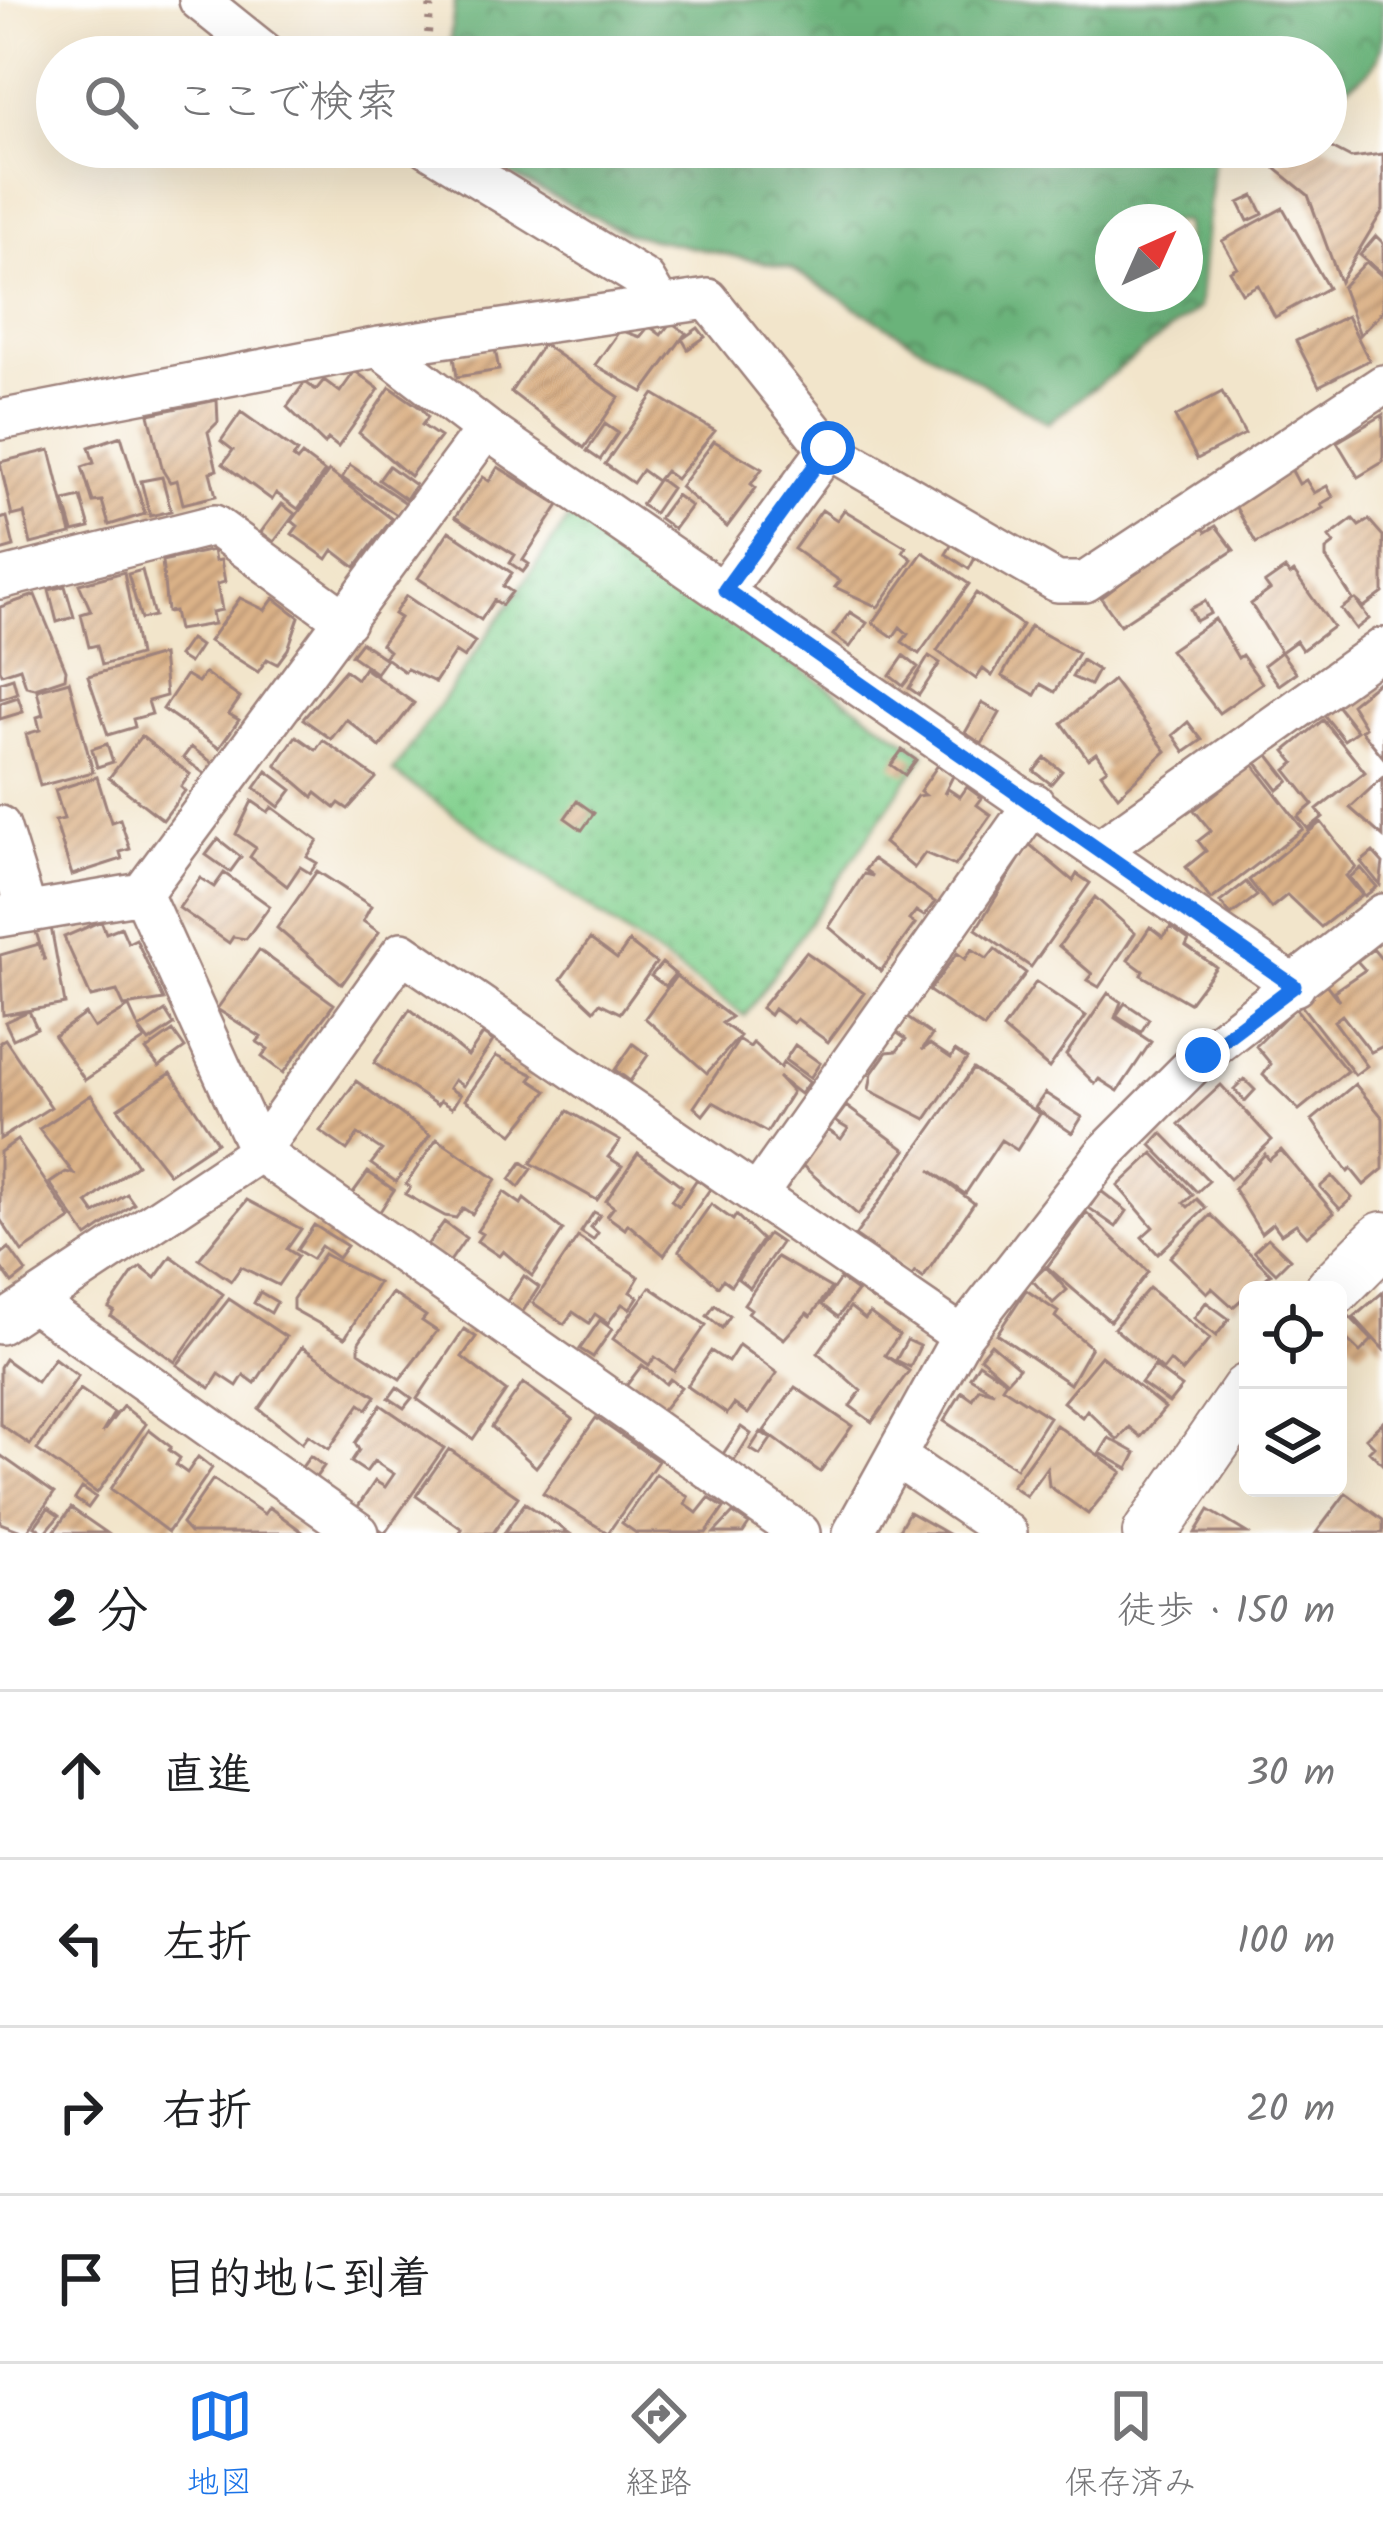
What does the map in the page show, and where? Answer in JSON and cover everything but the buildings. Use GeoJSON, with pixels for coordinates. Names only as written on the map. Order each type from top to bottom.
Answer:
{"type":"FeatureCollection","features":[{"type":"Feature","properties":{"kind":"street"},"geometry":{"type":"LineString","coordinates":[[199,0],[244,36]]}},
{"type":"Feature","properties":{"kind":"street"},"geometry":{"type":"LineString","coordinates":[[462,168],[645,280],[658,302]]}},
{"type":"Feature","properties":{"kind":"street"},"geometry":{"type":"LineString","coordinates":[[0,420],[379,347],[658,302],[708,299],[828,448],[1057,582],[1085,582],[1383,385]]}},
{"type":"Feature","properties":{"kind":"street"},"geometry":{"type":"LineString","coordinates":[[379,347],[486,429],[1102,848],[1294,986]]}},
{"type":"Feature","properties":{"kind":"street"},"geometry":{"type":"LineString","coordinates":[[0,826],[13,915],[142,893],[486,429]]}},
{"type":"Feature","properties":{"kind":"street"},"geometry":{"type":"LineString","coordinates":[[725,590],[828,448]]}},
{"type":"Feature","properties":{"kind":"street"},"geometry":{"type":"LineString","coordinates":[[0,579],[214,525],[346,621]]}},
{"type":"Feature","properties":{"kind":"street"},"geometry":{"type":"LineString","coordinates":[[1102,848],[1383,648]]}},
{"type":"Feature","properties":{"kind":"street"},"geometry":{"type":"LineString","coordinates":[[757,1195],[1034,803]]}},
{"type":"Feature","properties":{"kind":"street"},"geometry":{"type":"LineString","coordinates":[[142,893],[259,1152],[800,1533]]}},
{"type":"Feature","properties":{"kind":"street"},"geometry":{"type":"LineString","coordinates":[[854,1533],[962,1336],[1105,1153],[1203,1055],[1383,914]]}},
{"type":"Feature","properties":{"kind":"street"},"geometry":{"type":"LineString","coordinates":[[0,1324],[259,1152],[402,952],[962,1336]]}},
{"type":"Feature","properties":{"kind":"street"},"geometry":{"type":"LineString","coordinates":[[1341,1281],[1383,1239]]}},
{"type":"Feature","properties":{"kind":"street"},"geometry":{"type":"LineString","coordinates":[[33,1302],[359,1533]]}},
{"type":"Feature","properties":{"kind":"street"},"geometry":{"type":"LineString","coordinates":[[1150,1533],[1239,1403]]}},
{"type":"Feature","properties":{"kind":"street"},"geometry":{"type":"LineString","coordinates":[[898,1458],[1006,1533]]}},
{"type":"Feature","properties":{"kind":"path"},"geometry":{"type":"LineString","coordinates":[[428,36],[431,0]]}},
{"type":"Feature","properties":{"kind":"green space"},"geometry":{"type":"Polygon","coordinates":[[[455,0],[1383,0],[1376,61],[1347,86],[1347,36],[451,36],[455,0]]]}},
{"type":"Feature","properties":{"kind":"green space"},"geometry":{"type":"Polygon","coordinates":[[[496,168],[1213,168],[1203,267],[1203,204],[1095,204],[1095,312],[1194,312],[1048,423],[790,268],[629,234],[496,168]]]}},
{"type":"Feature","properties":{"kind":"green space"},"geometry":{"type":"Polygon","coordinates":[[[573,512],[925,754],[745,1016],[393,772],[573,512]]]}},
{"type":"Feature","properties":{"kind":"route"},"geometry":{"type":"LineString","coordinates":[[828,448],[725,590],[1294,986],[1203,1055]]}}]}
